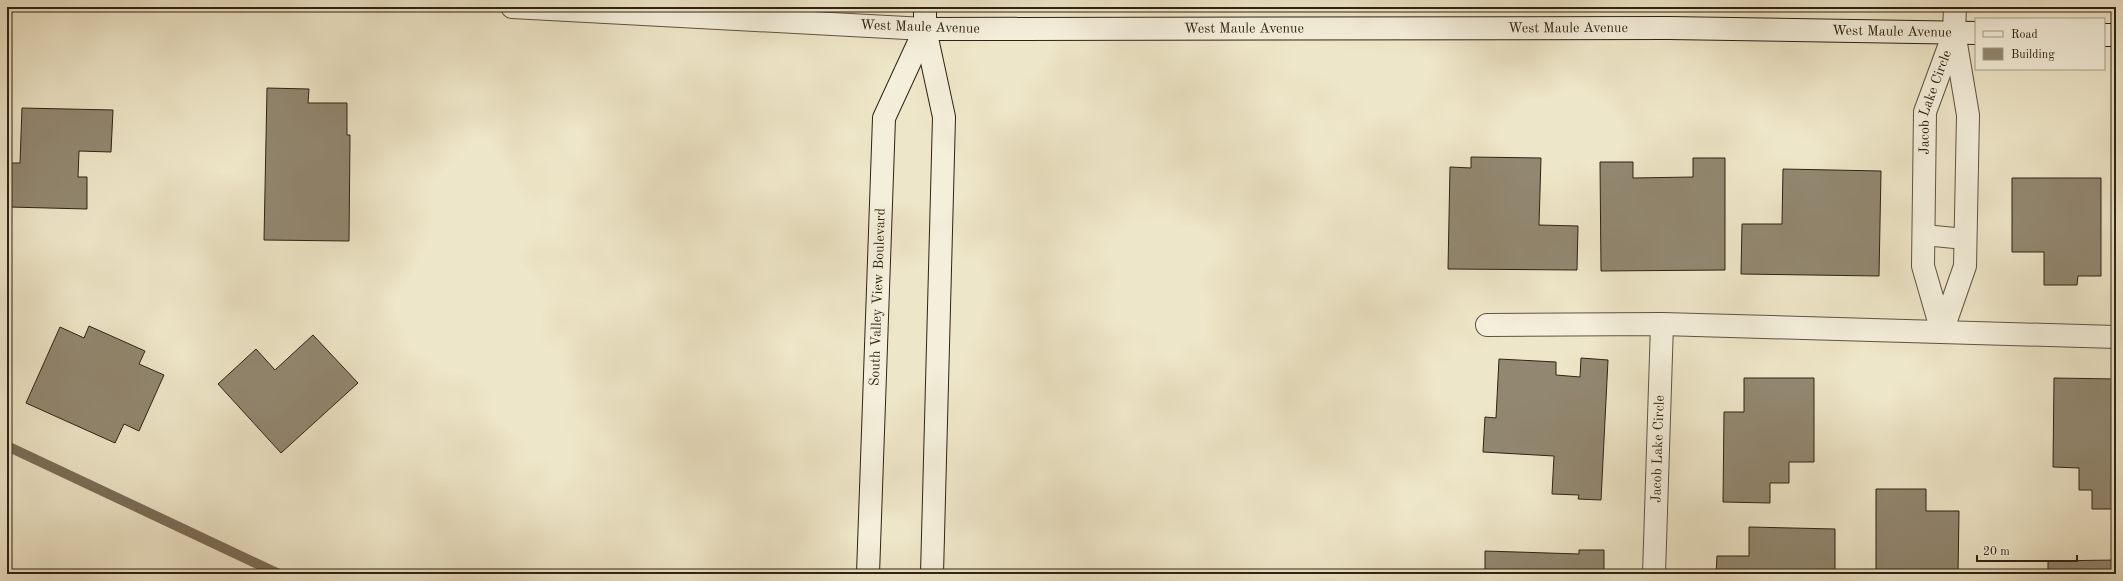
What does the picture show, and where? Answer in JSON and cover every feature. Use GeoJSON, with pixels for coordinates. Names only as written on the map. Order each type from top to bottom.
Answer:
{"type":"FeatureCollection","features":[{"type":"Feature","properties":{"kind":"street","name":"West Maule Avenue"},"geometry":{"type":"LineString","coordinates":[[512,7],[925,29],[1669,28],[1975,33]]}},
{"type":"Feature","properties":{"kind":"street","name":"South Valley View Boulevard"},"geometry":{"type":"LineString","coordinates":[[925,7],[925,29],[944,118],[932,574]]}},
{"type":"Feature","properties":{"kind":"street"},"geometry":{"type":"LineString","coordinates":[[1954,32],[1955,7]]}},
{"type":"Feature","properties":{"kind":"street","name":"South Valley View Boulevard"},"geometry":{"type":"LineString","coordinates":[[868,574],[884,118],[925,29]]}},
{"type":"Feature","properties":{"kind":"street","name":"Jacob Lake Circle"},"geometry":{"type":"LineString","coordinates":[[1942,332],[1923,266],[1925,112],[1954,32]]}},
{"type":"Feature","properties":{"kind":"street","name":"Jacob Lake Circle"},"geometry":{"type":"LineString","coordinates":[[1942,332],[1965,266],[1968,115],[1954,32]]}},
{"type":"Feature","properties":{"kind":"street"},"geometry":{"type":"LineString","coordinates":[[2105,35],[2116,35]]}},
{"type":"Feature","properties":{"kind":"street"},"geometry":{"type":"LineString","coordinates":[[1487,324],[1662,324],[2116,337]]}},
{"type":"Feature","properties":{"kind":"street","name":"Jacob Lake Circle"},"geometry":{"type":"LineString","coordinates":[[1654,574],[1662,324]]}},
{"type":"Feature","properties":{"kind":"lane"},"geometry":{"type":"LineString","coordinates":[[1924,235],[1965,239]]}},
{"type":"Feature","properties":{"kind":"building"},"geometry":{"type":"Polygon","coordinates":[[[267,88],[309,89],[308,103],[347,103],[347,135],[350,135],[349,241],[264,240],[267,88]]]}},
{"type":"Feature","properties":{"kind":"building"},"geometry":{"type":"Polygon","coordinates":[[[22,108],[113,110],[111,152],[79,151],[78,177],[87,177],[87,209],[9,207],[10,163],[20,163],[22,108]]]}},
{"type":"Feature","properties":{"kind":"building"},"geometry":{"type":"Polygon","coordinates":[[[1471,157],[1541,158],[1539,225],[1578,226],[1577,270],[1448,269],[1450,167],[1471,168],[1471,157]]]}},
{"type":"Feature","properties":{"kind":"building"},"geometry":{"type":"Polygon","coordinates":[[[1693,158],[1725,158],[1725,270],[1601,271],[1600,162],[1633,162],[1633,178],[1693,177],[1693,158]]]}},
{"type":"Feature","properties":{"kind":"building"},"geometry":{"type":"Polygon","coordinates":[[[1783,169],[1881,171],[1879,276],[1741,274],[1742,224],[1782,224],[1783,169]]]}},
{"type":"Feature","properties":{"kind":"building"},"geometry":{"type":"Polygon","coordinates":[[[2012,178],[2101,178],[2101,276],[2078,276],[2077,285],[2044,285],[2044,252],[2012,252],[2012,178]]]}},
{"type":"Feature","properties":{"kind":"building"},"geometry":{"type":"Polygon","coordinates":[[[89,326],[145,351],[139,364],[164,375],[139,431],[124,424],[115,443],[26,403],[60,327],[84,338],[89,326]]]}},
{"type":"Feature","properties":{"kind":"building"},"geometry":{"type":"Polygon","coordinates":[[[313,335],[358,383],[281,453],[218,384],[256,349],[275,370],[313,335]]]}},
{"type":"Feature","properties":{"kind":"building"},"geometry":{"type":"Polygon","coordinates":[[[1581,358],[1608,360],[1601,500],[1578,499],[1579,495],[1552,494],[1554,456],[1483,452],[1485,417],[1496,418],[1499,359],[1556,362],[1556,375],[1580,377],[1581,358]]]}},
{"type":"Feature","properties":{"kind":"building"},"geometry":{"type":"Polygon","coordinates":[[[1744,378],[1814,378],[1814,462],[1789,462],[1789,483],[1770,483],[1770,503],[1723,502],[1724,412],[1744,412],[1744,378]]]}},
{"type":"Feature","properties":{"kind":"building"},"geometry":{"type":"Polygon","coordinates":[[[2054,378],[2116,379],[2116,509],[2092,509],[2092,490],[2079,490],[2079,468],[2053,467],[2054,378]]]}},
{"type":"Feature","properties":{"kind":"building"},"geometry":{"type":"Polygon","coordinates":[[[1876,489],[1926,489],[1926,511],[1959,511],[1958,574],[1876,574],[1876,489]]]}},
{"type":"Feature","properties":{"kind":"building"},"geometry":{"type":"Polygon","coordinates":[[[1749,527],[1835,529],[1835,574],[1716,574],[1717,556],[1749,556],[1749,527]]]}},
{"type":"Feature","properties":{"kind":"building"},"geometry":{"type":"Polygon","coordinates":[[[1579,550],[1604,550],[1604,574],[1485,574],[1485,551],[1579,554],[1579,550]]]}},
{"type":"Feature","properties":{"kind":"building"},"geometry":{"type":"Polygon","coordinates":[[[2116,560],[2116,574],[2048,574],[2048,561],[2116,560]]]}},
{"type":"Feature","properties":{"kind":"waterway"},"geometry":{"type":"LineString","coordinates":[[7,446],[279,574]]}}]}
